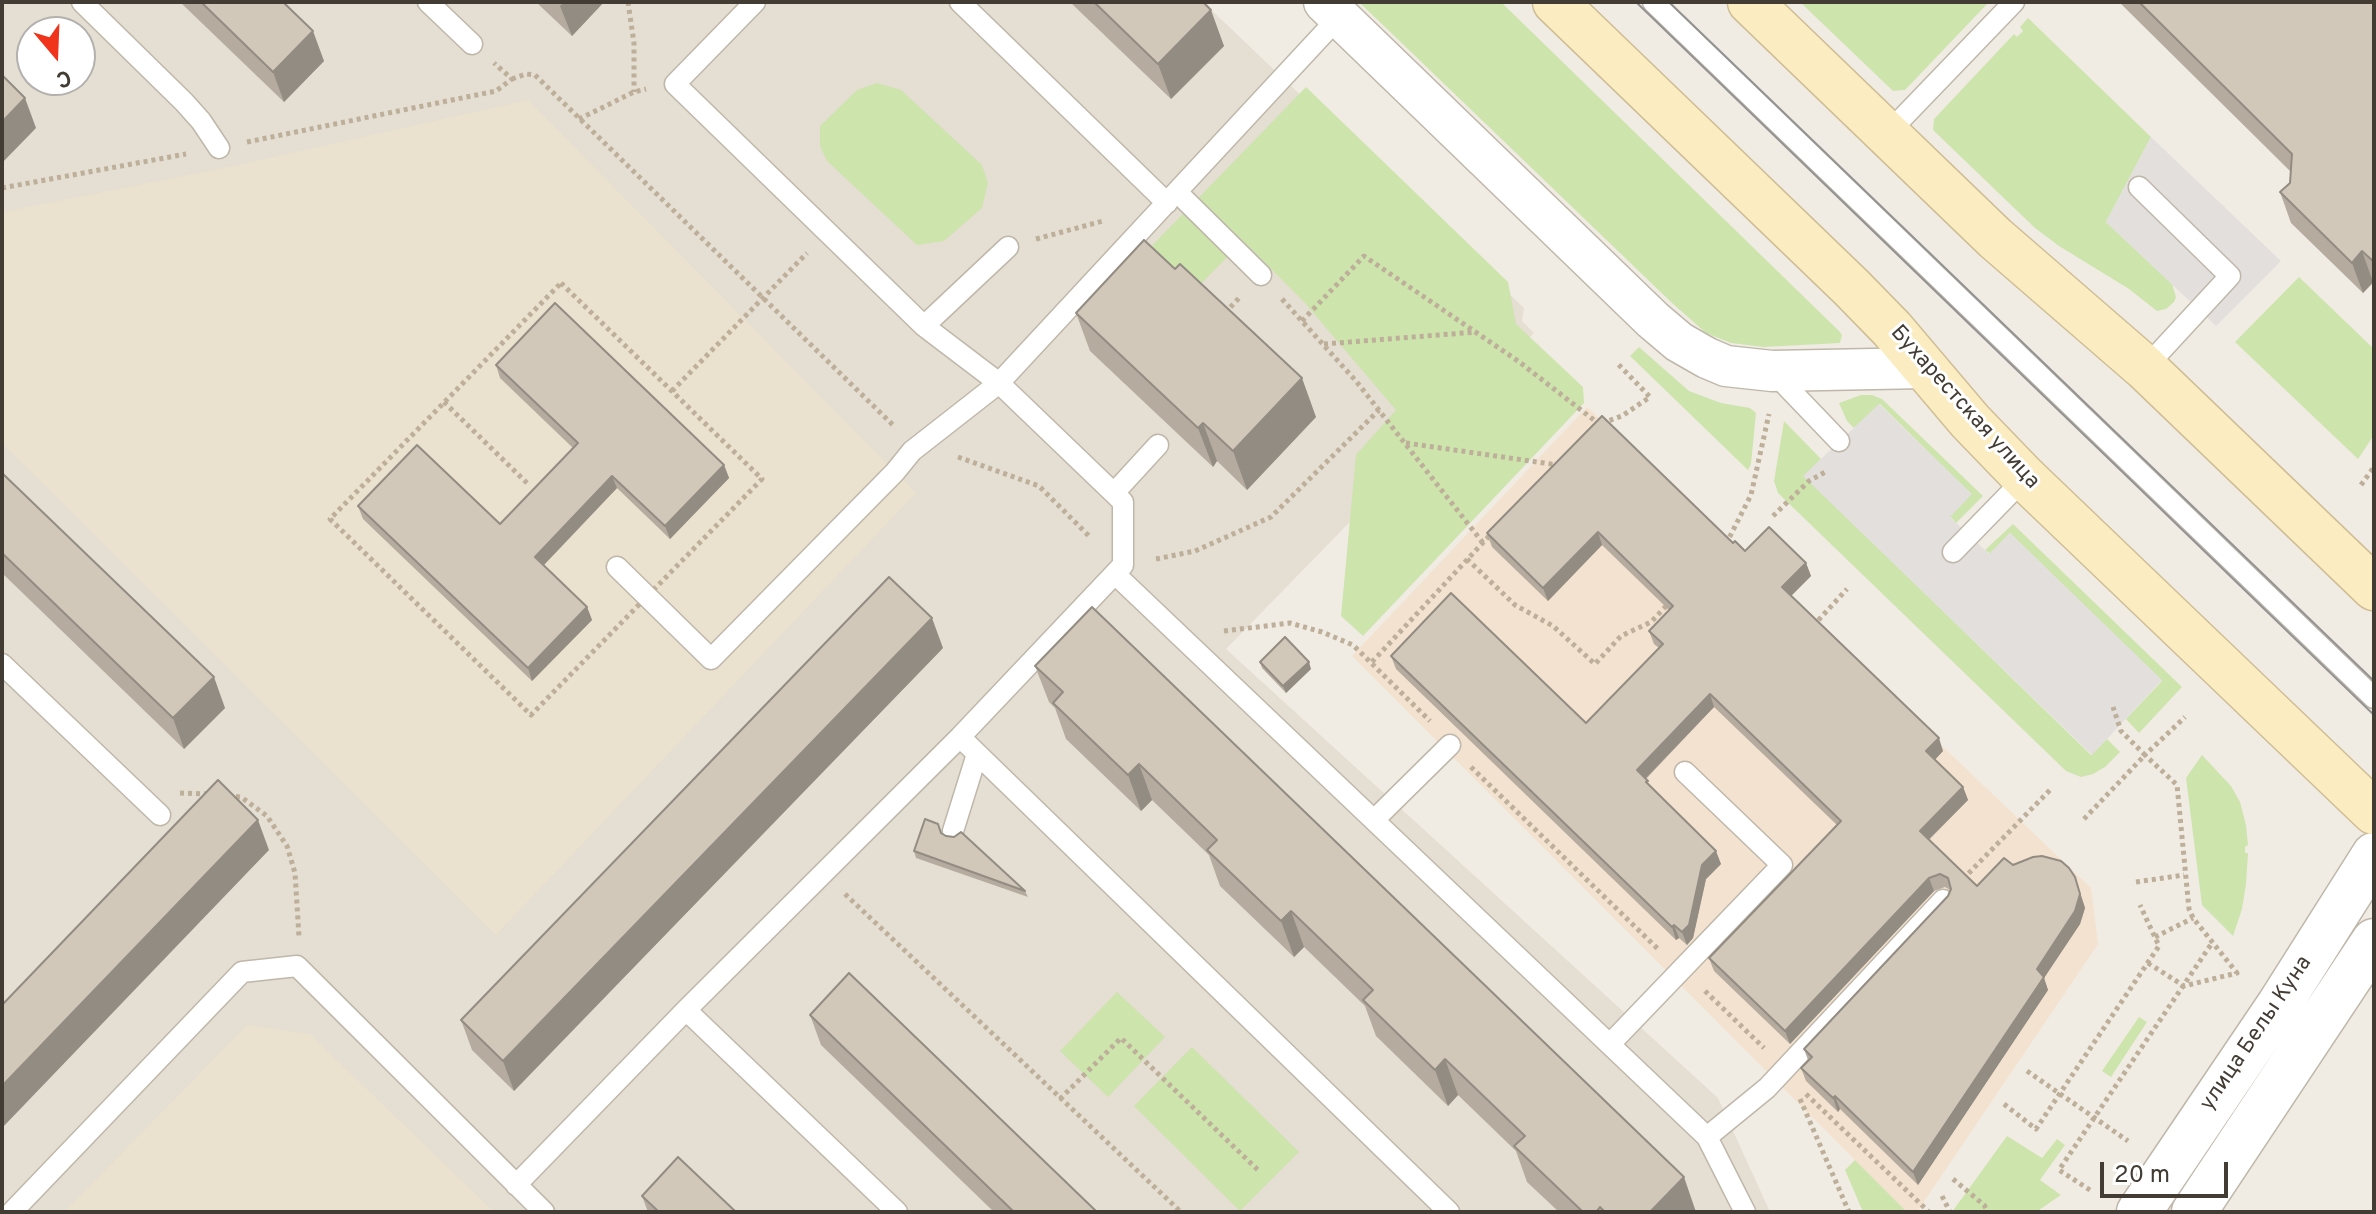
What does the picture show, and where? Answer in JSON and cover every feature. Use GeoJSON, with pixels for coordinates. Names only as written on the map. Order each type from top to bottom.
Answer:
{"type":"FeatureCollection","features":[{"type":"Feature","properties":{"kind":"main road","name":"Бухарестская улица"},"geometry":{"type":"LineString","coordinates":[[1555,2],[1852,288],[2025,478],[2374,812]]}},
{"type":"Feature","properties":{"kind":"main road"},"geometry":{"type":"LineString","coordinates":[[1750,2],[1995,238],[2145,368],[2374,588]]}},
{"type":"Feature","properties":{"kind":"street"},"geometry":{"type":"LineString","coordinates":[[1332,9],[1679,342],[1771,387],[1925,368]]}},
{"type":"Feature","properties":{"kind":"street","name":"улица Белы Куна"},"geometry":{"type":"LineString","coordinates":[[2139,1212],[2279,1005],[2374,855]]}},
{"type":"Feature","properties":{"kind":"street","name":"улица Белы Куна"},"geometry":{"type":"LineString","coordinates":[[2194,1212],[2374,941]]}},
{"type":"Feature","properties":{"kind":"lane"},"geometry":{"type":"LineString","coordinates":[[82,2],[184,102],[219,148]]}},
{"type":"Feature","properties":{"kind":"lane"},"geometry":{"type":"LineString","coordinates":[[428,2],[472,44]]}},
{"type":"Feature","properties":{"kind":"lane"},"geometry":{"type":"LineString","coordinates":[[516,1185],[686,1010],[960,737],[1119,570],[1123,502],[999,383],[924,326],[675,84],[755,2]]}},
{"type":"Feature","properties":{"kind":"lane"},"geometry":{"type":"LineString","coordinates":[[960,2],[1172,198],[1261,275]]}},
{"type":"Feature","properties":{"kind":"lane"},"geometry":{"type":"LineString","coordinates":[[1653,2],[2374,698]]}},
{"type":"Feature","properties":{"kind":"lane"},"geometry":{"type":"LineString","coordinates":[[1887,134],[2014,2]]}},
{"type":"Feature","properties":{"kind":"lane"},"geometry":{"type":"LineString","coordinates":[[617,567],[711,659],[912,451],[999,383],[1172,198],[1332,9]]}},
{"type":"Feature","properties":{"kind":"lane"},"geometry":{"type":"LineString","coordinates":[[2139,187],[2230,276],[2145,368]]}},
{"type":"Feature","properties":{"kind":"lane"},"geometry":{"type":"LineString","coordinates":[[924,326],[1008,247]]}},
{"type":"Feature","properties":{"kind":"lane"},"geometry":{"type":"LineString","coordinates":[[1771,387],[1839,441]]}},
{"type":"Feature","properties":{"kind":"lane"},"geometry":{"type":"LineString","coordinates":[[1114,493],[1158,445]]}},
{"type":"Feature","properties":{"kind":"lane"},"geometry":{"type":"LineString","coordinates":[[1953,552],[2025,478]]}},
{"type":"Feature","properties":{"kind":"lane"},"geometry":{"type":"LineString","coordinates":[[1119,570],[1175,631],[1707,1137],[1745,1212]]}},
{"type":"Feature","properties":{"kind":"lane"},"geometry":{"type":"LineString","coordinates":[[2,664],[160,815]]}},
{"type":"Feature","properties":{"kind":"lane"},"geometry":{"type":"LineString","coordinates":[[960,737],[1449,1212]]}},
{"type":"Feature","properties":{"kind":"lane"},"geometry":{"type":"LineString","coordinates":[[1374,820],[1450,745]]}},
{"type":"Feature","properties":{"kind":"lane"},"geometry":{"type":"LineString","coordinates":[[953,831],[977,754]]}},
{"type":"Feature","properties":{"kind":"lane"},"geometry":{"type":"LineString","coordinates":[[1610,1044],[1782,865],[1685,772]]}},
{"type":"Feature","properties":{"kind":"lane"},"geometry":{"type":"LineString","coordinates":[[1707,1137],[1788,1074],[1943,900]]}},
{"type":"Feature","properties":{"kind":"lane"},"geometry":{"type":"LineString","coordinates":[[12,1212],[242,972],[297,966],[544,1212]]}},
{"type":"Feature","properties":{"kind":"lane"},"geometry":{"type":"LineString","coordinates":[[686,1010],[897,1212]]}},
{"type":"Feature","properties":{"kind":"path"},"geometry":{"type":"LineString","coordinates":[[628,2],[634,43],[634,92]]}},
{"type":"Feature","properties":{"kind":"path"},"geometry":{"type":"LineString","coordinates":[[472,44],[512,79]]}},
{"type":"Feature","properties":{"kind":"path"},"geometry":{"type":"LineString","coordinates":[[2,188],[219,148],[496,91],[512,79],[526,74],[535,75],[898,429],[922,443],[1039,486],[1119,570],[1195,551],[1271,517],[1379,410]]}},
{"type":"Feature","properties":{"kind":"path"},"geometry":{"type":"LineString","coordinates":[[579,119],[634,92],[675,84]]}},
{"type":"Feature","properties":{"kind":"path"},"geometry":{"type":"LineString","coordinates":[[1008,247],[1172,198]]}},
{"type":"Feature","properties":{"kind":"path"},"geometry":{"type":"LineString","coordinates":[[672,391],[828,232]]}},
{"type":"Feature","properties":{"kind":"path"},"geometry":{"type":"LineString","coordinates":[[1302,321],[1364,256],[1478,332],[1599,424]]}},
{"type":"Feature","properties":{"kind":"path"},"geometry":{"type":"LineString","coordinates":[[1261,275],[1379,410],[1483,543]]}},
{"type":"Feature","properties":{"kind":"path"},"geometry":{"type":"LineString","coordinates":[[561,283],[672,391],[762,479],[531,715],[330,519],[561,283]]}},
{"type":"Feature","properties":{"kind":"path"},"geometry":{"type":"LineString","coordinates":[[1224,315],[1231,321]]}},
{"type":"Feature","properties":{"kind":"path"},"geometry":{"type":"LineString","coordinates":[[1323,344],[1478,332]]}},
{"type":"Feature","properties":{"kind":"path"},"geometry":{"type":"LineString","coordinates":[[1589,434],[1599,424],[1622,416],[1650,397],[1618,364]]}},
{"type":"Feature","properties":{"kind":"path"},"geometry":{"type":"LineString","coordinates":[[1726,546],[1751,495],[1771,387]]}},
{"type":"Feature","properties":{"kind":"path"},"geometry":{"type":"LineString","coordinates":[[444,402],[529,485]]}},
{"type":"Feature","properties":{"kind":"path"},"geometry":{"type":"LineString","coordinates":[[1405,443],[1559,465]]}},
{"type":"Feature","properties":{"kind":"path"},"geometry":{"type":"LineString","coordinates":[[1548,476],[1569,455]]}},
{"type":"Feature","properties":{"kind":"path"},"geometry":{"type":"LineString","coordinates":[[2361,485],[2374,467]]}},
{"type":"Feature","properties":{"kind":"path"},"geometry":{"type":"LineString","coordinates":[[1773,516],[1809,481]]}},
{"type":"Feature","properties":{"kind":"path"},"geometry":{"type":"LineString","coordinates":[[1372,662],[1494,532]]}},
{"type":"Feature","properties":{"kind":"path"},"geometry":{"type":"LineString","coordinates":[[1467,559],[1515,605],[1553,626],[1595,664],[1621,636],[1651,622],[1672,600]]}},
{"type":"Feature","properties":{"kind":"path"},"geometry":{"type":"LineString","coordinates":[[1813,626],[1847,589]]}},
{"type":"Feature","properties":{"kind":"path"},"geometry":{"type":"LineString","coordinates":[[1175,631],[1236,631],[1290,623],[1353,645],[1426,716],[1450,745],[1929,1212]]}},
{"type":"Feature","properties":{"kind":"path"},"geometry":{"type":"LineString","coordinates":[[2113,707],[2121,731],[2177,785],[2189,909],[2237,973],[2184,986],[2148,963]]}},
{"type":"Feature","properties":{"kind":"path"},"geometry":{"type":"LineString","coordinates":[[2084,819],[2185,717]]}},
{"type":"Feature","properties":{"kind":"path"},"geometry":{"type":"LineString","coordinates":[[1943,900],[2052,788]]}},
{"type":"Feature","properties":{"kind":"path"},"geometry":{"type":"LineString","coordinates":[[139,795],[193,792],[241,797],[267,816],[287,846],[295,873],[299,924],[297,966]]}},
{"type":"Feature","properties":{"kind":"path"},"geometry":{"type":"LineString","coordinates":[[823,873],[1181,1212]]}},
{"type":"Feature","properties":{"kind":"path"},"geometry":{"type":"LineString","coordinates":[[2136,882],[2184,875]]}},
{"type":"Feature","properties":{"kind":"path"},"geometry":{"type":"LineString","coordinates":[[2004,1104],[2036,1129],[2159,946],[2140,905]]}},
{"type":"Feature","properties":{"kind":"path"},"geometry":{"type":"LineString","coordinates":[[2155,937],[2193,918]]}},
{"type":"Feature","properties":{"kind":"path"},"geometry":{"type":"LineString","coordinates":[[2090,1190],[2059,1170],[2212,943]]}},
{"type":"Feature","properties":{"kind":"path"},"geometry":{"type":"LineString","coordinates":[[1060,1099],[1121,1038],[1259,1171]]}},
{"type":"Feature","properties":{"kind":"path"},"geometry":{"type":"LineString","coordinates":[[2027,1071],[2128,1141]]}},
{"type":"Feature","properties":{"kind":"path"},"geometry":{"type":"LineString","coordinates":[[1788,1074],[1849,1212]]}},
{"type":"Feature","properties":{"kind":"path"},"geometry":{"type":"LineString","coordinates":[[1953,1179],[1988,1212]]}},
{"type":"Feature","properties":{"kind":"path"},"geometry":{"type":"LineString","coordinates":[[1942,1196],[1950,1212]]}},
{"type":"Feature","properties":{"kind":"shaded area"},"geometry":{"type":"Polygon","coordinates":[[[2,2],[1203,2],[1524,308],[1522,321],[1534,333],[1226,649],[1718,1098],[1770,1212],[2,1212],[2,2]]]}},
{"type":"Feature","properties":{"kind":"shaded area"},"geometry":{"type":"Polygon","coordinates":[[[528,100],[916,493],[496,935],[2,443],[2,212],[229,167],[528,100]]]}},
{"type":"Feature","properties":{"kind":"shaded area"},"geometry":{"type":"Polygon","coordinates":[[[2151,137],[2281,261],[2216,326],[2106,222],[2151,137]]]}},
{"type":"Feature","properties":{"kind":"shaded area"},"geometry":{"type":"Polygon","coordinates":[[[1879,404],[1972,494],[1950,517],[1989,554],[2010,533],[2162,680],[2092,755],[1803,476],[1879,404]]]}},
{"type":"Feature","properties":{"kind":"shaded area"},"geometry":{"type":"Polygon","coordinates":[[[1587,407],[2091,888],[2098,944],[1917,1212],[1907,1212],[1352,656],[1587,407]]]}},
{"type":"Feature","properties":{"kind":"shaded area"},"geometry":{"type":"Polygon","coordinates":[[[247,1025],[310,1034],[494,1212],[64,1212],[247,1025]]]}},
{"type":"Feature","properties":{"kind":"green space"},"geometry":{"type":"Polygon","coordinates":[[[1359,2],[1501,2],[1839,331],[1842,335],[1840,343],[1764,347],[1731,343],[1706,333],[1359,2]]]}},
{"type":"Feature","properties":{"kind":"green space"},"geometry":{"type":"Polygon","coordinates":[[[1800,2],[1989,2],[1905,90],[1893,91],[1800,2]]]}},
{"type":"Feature","properties":{"kind":"green space"},"geometry":{"type":"Polygon","coordinates":[[[2028,18],[2151,137],[2106,222],[2172,284],[2176,297],[2166,309],[2157,311],[2129,289],[2035,228],[1933,130],[1934,119],[2014,34],[2017,37],[2023,31],[2020,27],[2028,18]]]}},
{"type":"Feature","properties":{"kind":"green space"},"geometry":{"type":"Polygon","coordinates":[[[877,83],[901,90],[982,165],[988,183],[982,208],[944,241],[917,245],[827,161],[820,146],[820,126],[857,90],[877,83]]]}},
{"type":"Feature","properties":{"kind":"green space"},"geometry":{"type":"Polygon","coordinates":[[[1306,87],[1508,282],[1516,324],[1583,387],[1584,403],[1363,636],[1341,616],[1356,455],[1396,410],[1305,303],[1243,241],[1190,295],[1145,253],[1306,87]]]}},
{"type":"Feature","properties":{"kind":"green space"},"geometry":{"type":"Polygon","coordinates":[[[2299,277],[2374,349],[2374,435],[2358,459],[2235,342],[2299,277]]]}},
{"type":"Feature","properties":{"kind":"green space"},"geometry":{"type":"Polygon","coordinates":[[[1639,347],[1689,391],[1721,403],[1750,408],[1756,413],[1748,470],[1630,356],[1639,347]]]}},
{"type":"Feature","properties":{"kind":"green space"},"geometry":{"type":"Polygon","coordinates":[[[1861,395],[1882,399],[1983,496],[1956,523],[1950,516],[1971,494],[1880,404],[1854,428],[1847,421],[1839,403],[1861,395]]]}},
{"type":"Feature","properties":{"kind":"green space"},"geometry":{"type":"Polygon","coordinates":[[[1784,421],[1821,459],[1804,476],[2091,755],[2107,739],[2120,752],[2105,767],[2081,777],[2066,771],[1778,493],[1774,481],[1784,421]]]}},
{"type":"Feature","properties":{"kind":"green space"},"geometry":{"type":"Polygon","coordinates":[[[2013,524],[2182,687],[2139,733],[2126,719],[2162,681],[2010,533],[1990,554],[1985,550],[2013,524]]]}},
{"type":"Feature","properties":{"kind":"green space"},"geometry":{"type":"Polygon","coordinates":[[[2202,755],[2231,786],[2240,802],[2246,825],[2246,884],[2233,936],[2202,905],[2186,778],[2202,755]]]}},
{"type":"Feature","properties":{"kind":"green space"},"geometry":{"type":"Polygon","coordinates":[[[1117,992],[1165,1037],[1108,1097],[1060,1051],[1117,992]]]}},
{"type":"Feature","properties":{"kind":"green space"},"geometry":{"type":"Polygon","coordinates":[[[2139,1017],[2147,1022],[2111,1077],[2102,1071],[2139,1017]]]}},
{"type":"Feature","properties":{"kind":"green space"},"geometry":{"type":"Polygon","coordinates":[[[1192,1047],[1299,1152],[1240,1211],[1134,1106],[1192,1047]]]}},
{"type":"Feature","properties":{"kind":"green space"},"geometry":{"type":"Polygon","coordinates":[[[2007,1136],[2042,1158],[2057,1139],[2065,1145],[2040,1180],[2061,1195],[2036,1212],[1952,1212],[2007,1136]]]}},
{"type":"Feature","properties":{"kind":"green space"},"geometry":{"type":"Polygon","coordinates":[[[1855,1160],[1907,1212],[1863,1212],[1845,1170],[1855,1160]]]}},
{"type":"Feature","properties":{"kind":"building"},"geometry":{"type":"Polygon","coordinates":[[[201,2],[283,2],[313,31],[273,72],[201,2]]]}},
{"type":"Feature","properties":{"kind":"building"},"geometry":{"type":"Polygon","coordinates":[[[1094,2],[1203,2],[1211,10],[1158,64],[1094,2]]]}},
{"type":"Feature","properties":{"kind":"building"},"geometry":{"type":"Polygon","coordinates":[[[2139,2],[2374,2],[2374,262],[2362,251],[2352,263],[2280,192],[2290,183],[2292,154],[2139,2]]]}},
{"type":"Feature","properties":{"kind":"building"},"geometry":{"type":"Polygon","coordinates":[[[2,75],[16,89],[16,96],[25,98],[2,122],[2,75]]]}},
{"type":"Feature","properties":{"kind":"building"},"geometry":{"type":"Polygon","coordinates":[[[1144,240],[1175,269],[1180,264],[1302,378],[1233,451],[1203,423],[1198,428],[1076,313],[1144,240]]]}},
{"type":"Feature","properties":{"kind":"building"},"geometry":{"type":"Polygon","coordinates":[[[555,303],[724,465],[665,526],[612,476],[535,557],[587,607],[528,668],[358,506],[417,445],[500,524],[578,443],[496,365],[555,303]]]}},
{"type":"Feature","properties":{"kind":"building"},"geometry":{"type":"Polygon","coordinates":[[[1602,416],[1733,543],[1735,541],[1745,551],[1769,527],[1806,563],[1782,587],[1939,738],[1926,751],[1963,787],[1920,831],[1977,886],[2004,858],[2013,865],[2042,856],[2061,861],[2075,877],[2080,894],[2075,911],[2037,969],[2044,977],[1913,1172],[1835,1096],[1833,1098],[1801,1068],[1812,1057],[1804,1049],[1948,896],[1951,889],[1948,878],[1940,874],[1929,878],[1785,1031],[1709,958],[1841,821],[1710,694],[1637,770],[1716,851],[1702,865],[1689,925],[1682,932],[1674,925],[1672,927],[1391,656],[1451,593],[1586,723],[1663,644],[1649,631],[1673,606],[1598,532],[1543,588],[1487,533],[1602,416]]]}},
{"type":"Feature","properties":{"kind":"building"},"geometry":{"type":"Polygon","coordinates":[[[2,473],[214,677],[173,718],[2,553],[2,473]]]}},
{"type":"Feature","properties":{"kind":"building"},"geometry":{"type":"Polygon","coordinates":[[[889,577],[932,618],[503,1061],[461,1020],[889,577]]]}},
{"type":"Feature","properties":{"kind":"building"},"geometry":{"type":"Polygon","coordinates":[[[1092,607],[1684,1177],[1650,1212],[1605,1212],[1600,1207],[1596,1212],[1583,1212],[1514,1146],[1525,1136],[1445,1059],[1435,1070],[1363,1000],[1373,990],[1291,911],[1281,921],[1207,850],[1217,840],[1139,764],[1128,775],[1053,703],[1063,692],[1035,666],[1092,607]]]}},
{"type":"Feature","properties":{"kind":"building"},"geometry":{"type":"Polygon","coordinates":[[[1285,637],[1309,662],[1283,686],[1260,662],[1285,637]]]}},
{"type":"Feature","properties":{"kind":"building"},"geometry":{"type":"Polygon","coordinates":[[[218,780],[258,820],[2,1086],[2,1005],[218,780]]]}},
{"type":"Feature","properties":{"kind":"building"},"geometry":{"type":"Polygon","coordinates":[[[925,819],[938,824],[941,833],[946,836],[954,837],[961,832],[1025,891],[914,851],[925,819]]]}},
{"type":"Feature","properties":{"kind":"building"},"geometry":{"type":"Polygon","coordinates":[[[849,973],[1097,1212],[1014,1212],[810,1015],[849,973]]]}},
{"type":"Feature","properties":{"kind":"building"},"geometry":{"type":"Polygon","coordinates":[[[678,1157],[736,1212],[659,1212],[642,1196],[678,1157]]]}},
{"type":"Feature","properties":{"kind":"tram line"},"geometry":{"type":"LineString","coordinates":[[1636,2],[2374,715]]}},
{"type":"Feature","properties":{"kind":"tram line"},"geometry":{"type":"LineString","coordinates":[[1669,2],[2374,681]]}}]}
